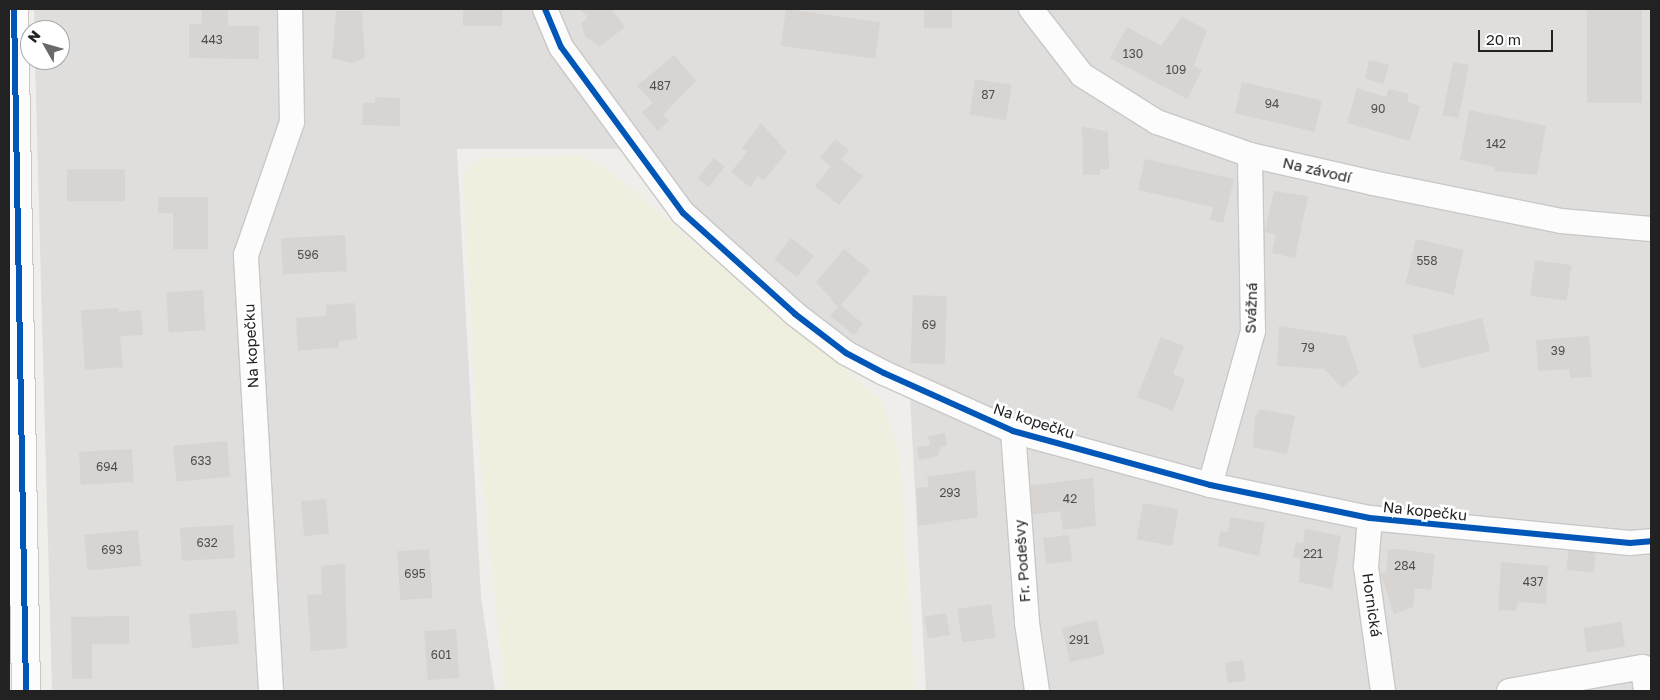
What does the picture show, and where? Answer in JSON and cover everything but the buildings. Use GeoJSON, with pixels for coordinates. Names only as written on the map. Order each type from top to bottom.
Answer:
{"type":"FeatureCollection","features":[{"type":"Feature","properties":{"kind":"street"},"geometry":{"type":"LineString","coordinates":[[14,9],[26,691]]}},
{"type":"Feature","properties":{"kind":"street","name":"Na kopečku"},"geometry":{"type":"LineString","coordinates":[[271,691],[246,254],[292,122],[290,9]]}},
{"type":"Feature","properties":{"kind":"street","name":"Na kopečku"},"geometry":{"type":"LineString","coordinates":[[545,9],[561,47],[651,175],[683,213],[744,270],[846,353],[1013,431],[1210,485],[1370,518],[1630,543],[1651,541]]}},
{"type":"Feature","properties":{"kind":"street","name":"Na závodí"},"geometry":{"type":"LineString","coordinates":[[1030,9],[1082,75],[1132,110],[1250,155],[1561,221],[1651,229]]}},
{"type":"Feature","properties":{"kind":"street","name":"Svážná"},"geometry":{"type":"LineString","coordinates":[[1210,485],[1253,330],[1250,155]]}},
{"type":"Feature","properties":{"kind":"street","name":"Fr. Podešvy"},"geometry":{"type":"LineString","coordinates":[[1013,431],[1026,623],[1037,691]]}},
{"type":"Feature","properties":{"kind":"street","name":"Hornická"},"geometry":{"type":"LineString","coordinates":[[1370,518],[1366,567],[1383,691]]}},
{"type":"Feature","properties":{"kind":"street"},"geometry":{"type":"LineString","coordinates":[[1509,691],[1643,667],[1646,691]]}},
{"type":"Feature","properties":{"kind":"shaded area"},"geometry":{"type":"Polygon","coordinates":[[[34,9],[1651,9],[1651,691],[926,691],[910,397],[849,367],[712,256],[619,149],[457,149],[481,597],[495,691],[52,691],[35,70],[70,70],[70,20],[35,20],[34,9]]]}},
{"type":"Feature","properties":{"kind":"green space"},"geometry":{"type":"Polygon","coordinates":[[[579,156],[606,168],[881,400],[899,452],[915,691],[505,691],[479,446],[463,174],[480,158],[579,156]]]}},
{"type":"Feature","properties":{"kind":"cycle path"},"geometry":{"type":"LineString","coordinates":[[14,9],[26,691]]}},
{"type":"Feature","properties":{"kind":"cycle path"},"geometry":{"type":"LineString","coordinates":[[545,9],[561,47],[683,213],[795,314],[846,353],[884,373],[1013,431],[1210,485],[1370,518],[1630,543],[1651,541]]}}]}
